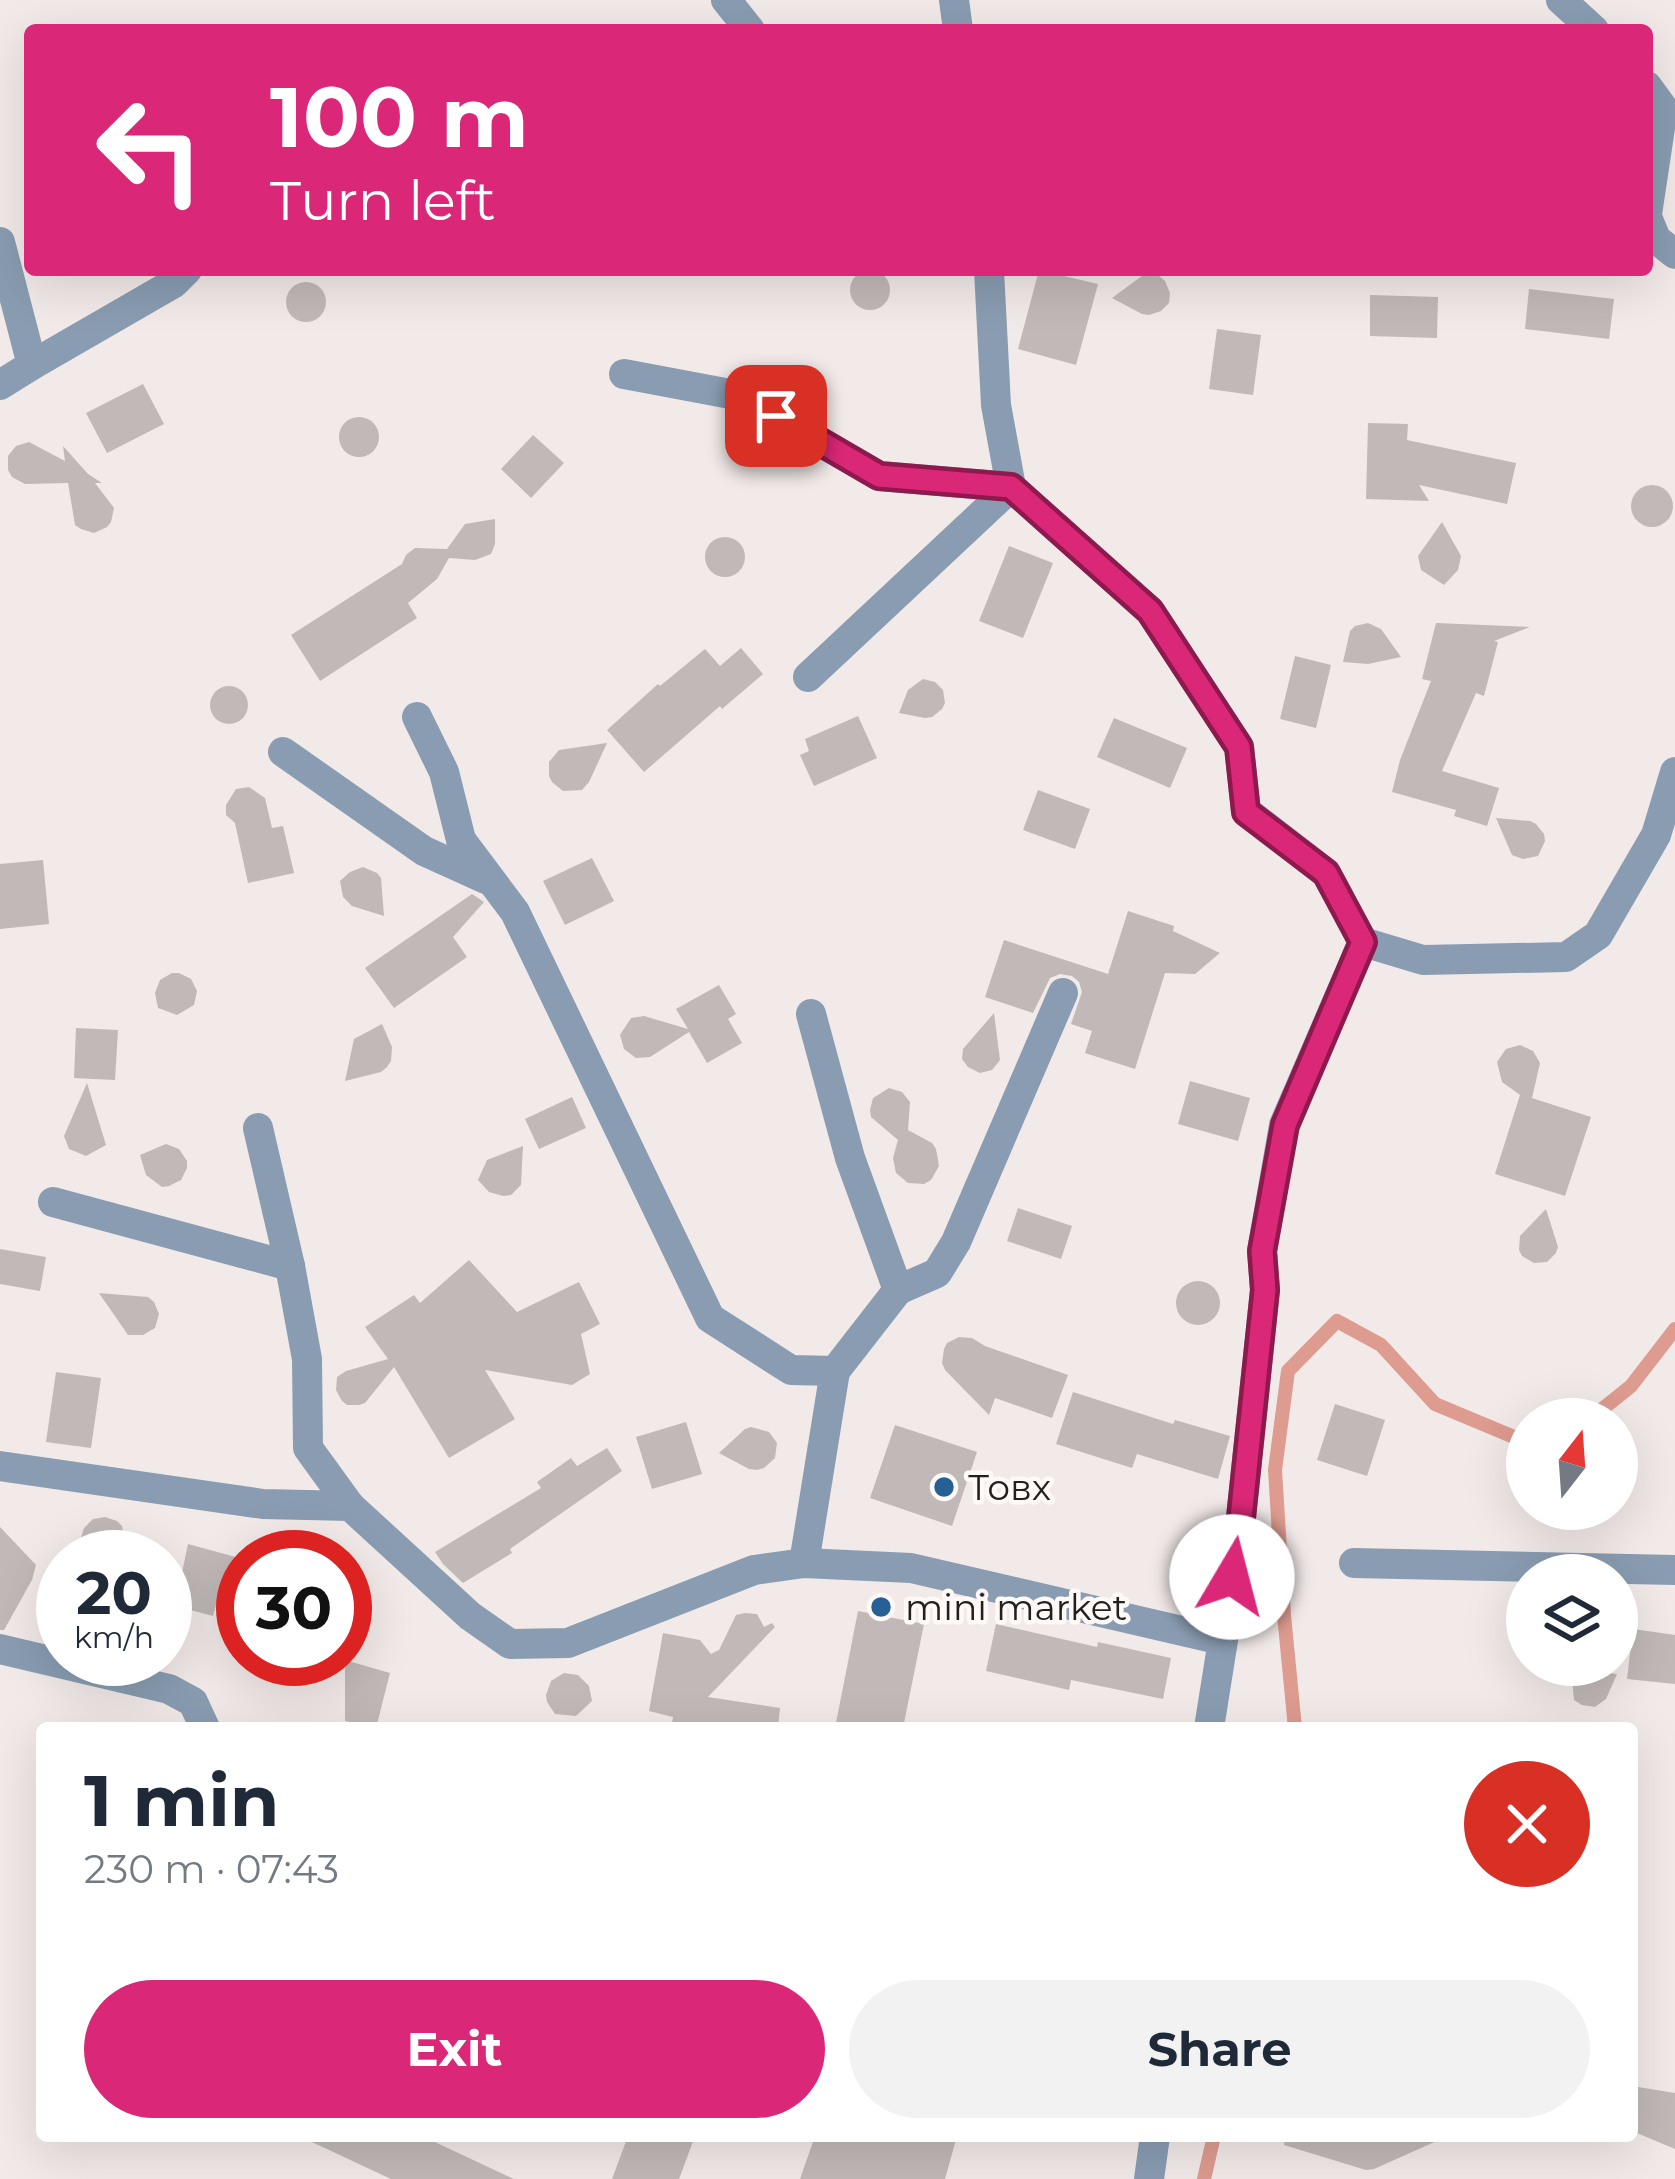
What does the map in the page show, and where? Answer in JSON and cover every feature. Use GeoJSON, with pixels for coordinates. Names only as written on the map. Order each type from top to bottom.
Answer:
{"type":"FeatureCollection","features":[{"type":"Feature","properties":{"kind":"street"},"geometry":{"type":"LineString","coordinates":[[726,0],[745,24]]}},
{"type":"Feature","properties":{"kind":"street"},"geometry":{"type":"LineString","coordinates":[[1561,0],[1587,24]]}},
{"type":"Feature","properties":{"kind":"street"},"geometry":{"type":"LineString","coordinates":[[1653,166],[1662,92]]}},
{"type":"Feature","properties":{"kind":"street"},"geometry":{"type":"LineString","coordinates":[[1653,231],[1675,254]]}},
{"type":"Feature","properties":{"kind":"street"},"geometry":{"type":"LineString","coordinates":[[0,242],[32,364]]}},
{"type":"Feature","properties":{"kind":"street"},"geometry":{"type":"LineString","coordinates":[[0,385],[181,276]]}},
{"type":"Feature","properties":{"kind":"street"},"geometry":{"type":"LineString","coordinates":[[989,276],[996,405],[1011,487]]}},
{"type":"Feature","properties":{"kind":"street"},"geometry":{"type":"LineString","coordinates":[[624,374],[741,396],[879,476],[1011,487],[1150,611],[1239,747],[1246,812],[1326,873],[1363,942],[1423,960],[1566,957],[1598,934],[1656,836],[1675,772]]}},
{"type":"Feature","properties":{"kind":"street"},"geometry":{"type":"LineString","coordinates":[[808,677],[1011,487]]}},
{"type":"Feature","properties":{"kind":"street"},"geometry":{"type":"LineString","coordinates":[[417,718],[444,772],[460,840],[515,912],[710,1318],[791,1370],[835,1372]]}},
{"type":"Feature","properties":{"kind":"street"},"geometry":{"type":"LineString","coordinates":[[284,752],[424,851],[492,882]]}},
{"type":"Feature","properties":{"kind":"street"},"geometry":{"type":"LineString","coordinates":[[1209,1722],[1238,1546],[1265,1290],[1262,1251],[1285,1125],[1363,942]]}},
{"type":"Feature","properties":{"kind":"street"},"geometry":{"type":"LineString","coordinates":[[804,1563],[835,1372],[898,1290],[937,1273],[956,1242],[1063,993]]}},
{"type":"Feature","properties":{"kind":"street"},"geometry":{"type":"LineString","coordinates":[[811,1014],[850,1158],[898,1290]]}},
{"type":"Feature","properties":{"kind":"street"},"geometry":{"type":"LineString","coordinates":[[258,1128],[307,1359],[308,1448],[350,1507],[470,1616],[510,1644],[568,1643],[754,1570],[804,1563],[911,1568],[1221,1640]]}},
{"type":"Feature","properties":{"kind":"street"},"geometry":{"type":"LineString","coordinates":[[53,1202],[290,1266]]}},
{"type":"Feature","properties":{"kind":"street"},"geometry":{"type":"LineString","coordinates":[[0,1466],[262,1504],[350,1507]]}},
{"type":"Feature","properties":{"kind":"street"},"geometry":{"type":"LineString","coordinates":[[1354,1563],[1675,1570]]}},
{"type":"Feature","properties":{"kind":"street"},"geometry":{"type":"LineString","coordinates":[[0,1649],[169,1688],[193,1702],[202,1722]]}},
{"type":"Feature","properties":{"kind":"street"},"geometry":{"type":"LineString","coordinates":[[1149,2179],[1154,2142]]}},
{"type":"Feature","properties":{"kind":"building"},"geometry":{"type":"Polygon","coordinates":[[[856,276],[884,276],[889,298],[878,309],[862,309],[851,298],[856,276]]]}},
{"type":"Feature","properties":{"kind":"building"},"geometry":{"type":"Polygon","coordinates":[[[1037,276],[1098,284],[1076,365],[1018,349],[1037,276]]]}},
{"type":"Feature","properties":{"kind":"building"},"geometry":{"type":"Polygon","coordinates":[[[1142,276],[1159,276],[1170,293],[1169,303],[1149,315],[1112,298],[1142,276]]]}},
{"type":"Feature","properties":{"kind":"building"},"geometry":{"type":"Polygon","coordinates":[[[306,282],[320,288],[326,302],[320,316],[306,322],[292,316],[286,302],[292,288],[306,282]]]}},
{"type":"Feature","properties":{"kind":"building"},"geometry":{"type":"Polygon","coordinates":[[[1529,289],[1614,299],[1609,339],[1525,329],[1529,289]]]}},
{"type":"Feature","properties":{"kind":"building"},"geometry":{"type":"Polygon","coordinates":[[[1370,295],[1438,297],[1437,338],[1370,336],[1370,295]]]}},
{"type":"Feature","properties":{"kind":"building"},"geometry":{"type":"Polygon","coordinates":[[[1217,329],[1261,335],[1253,395],[1209,389],[1217,329]]]}},
{"type":"Feature","properties":{"kind":"building"},"geometry":{"type":"Polygon","coordinates":[[[143,384],[164,424],[107,453],[86,413],[143,384]]]}},
{"type":"Feature","properties":{"kind":"building"},"geometry":{"type":"Polygon","coordinates":[[[359,417],[373,423],[379,437],[373,451],[359,457],[345,451],[339,437],[345,423],[359,417]]]}},
{"type":"Feature","properties":{"kind":"building"},"geometry":{"type":"Polygon","coordinates":[[[1368,423],[1408,424],[1407,440],[1516,463],[1507,504],[1419,485],[1429,501],[1366,499],[1368,423]]]}},
{"type":"Feature","properties":{"kind":"building"},"geometry":{"type":"Polygon","coordinates":[[[533,435],[564,463],[531,498],[501,469],[533,435]]]}},
{"type":"Feature","properties":{"kind":"building"},"geometry":{"type":"Polygon","coordinates":[[[29,442],[65,461],[63,446],[102,483],[95,483],[114,508],[107,527],[94,533],[75,525],[68,483],[25,484],[12,477],[8,456],[16,446],[29,442]]]}},
{"type":"Feature","properties":{"kind":"building"},"geometry":{"type":"Polygon","coordinates":[[[1652,485],[1667,491],[1673,506],[1667,521],[1652,527],[1637,521],[1631,506],[1637,491],[1652,485]]]}},
{"type":"Feature","properties":{"kind":"building"},"geometry":{"type":"Polygon","coordinates":[[[495,519],[491,554],[475,560],[449,558],[437,579],[408,603],[417,618],[320,681],[291,635],[402,564],[415,548],[447,549],[465,524],[495,519]]]}},
{"type":"Feature","properties":{"kind":"building"},"geometry":{"type":"Polygon","coordinates":[[[1442,522],[1461,556],[1458,570],[1444,585],[1421,570],[1418,556],[1442,522]]]}},
{"type":"Feature","properties":{"kind":"building"},"geometry":{"type":"Polygon","coordinates":[[[725,537],[739,543],[745,557],[739,571],[725,577],[711,571],[705,557],[711,543],[725,537]]]}},
{"type":"Feature","properties":{"kind":"building"},"geometry":{"type":"Polygon","coordinates":[[[1009,546],[1053,563],[1023,638],[979,621],[1009,546]]]}},
{"type":"Feature","properties":{"kind":"building"},"geometry":{"type":"Polygon","coordinates":[[[1368,623],[1381,629],[1401,657],[1368,664],[1343,662],[1350,631],[1368,623]]]}},
{"type":"Feature","properties":{"kind":"building"},"geometry":{"type":"Polygon","coordinates":[[[1436,623],[1530,627],[1494,641],[1498,642],[1484,696],[1476,693],[1442,771],[1499,788],[1487,826],[1454,816],[1456,810],[1392,792],[1431,681],[1422,679],[1436,623]]]}},
{"type":"Feature","properties":{"kind":"building"},"geometry":{"type":"Polygon","coordinates":[[[741,648],[763,674],[644,772],[607,730],[705,649],[720,666],[741,648]]]}},
{"type":"Feature","properties":{"kind":"building"},"geometry":{"type":"Polygon","coordinates":[[[1295,656],[1331,665],[1316,728],[1280,719],[1295,656]]]}},
{"type":"Feature","properties":{"kind":"building"},"geometry":{"type":"Polygon","coordinates":[[[923,679],[943,690],[942,709],[925,718],[899,713],[908,690],[923,679]]]}},
{"type":"Feature","properties":{"kind":"building"},"geometry":{"type":"Polygon","coordinates":[[[229,686],[243,691],[248,705],[243,719],[229,724],[215,719],[210,705],[215,691],[229,686]]]}},
{"type":"Feature","properties":{"kind":"building"},"geometry":{"type":"Polygon","coordinates":[[[858,716],[877,758],[814,786],[800,755],[809,751],[805,739],[858,716]]]}},
{"type":"Feature","properties":{"kind":"building"},"geometry":{"type":"Polygon","coordinates":[[[1114,718],[1187,748],[1170,788],[1097,757],[1114,718]]]}},
{"type":"Feature","properties":{"kind":"building"},"geometry":{"type":"Polygon","coordinates":[[[607,743],[582,790],[563,791],[552,782],[549,762],[559,750],[607,743]]]}},
{"type":"Feature","properties":{"kind":"building"},"geometry":{"type":"Polygon","coordinates":[[[249,787],[265,798],[272,828],[283,826],[294,873],[248,883],[235,823],[226,815],[226,805],[236,789],[249,787]]]}},
{"type":"Feature","properties":{"kind":"building"},"geometry":{"type":"Polygon","coordinates":[[[1038,790],[1090,809],[1075,849],[1023,830],[1038,790]]]}},
{"type":"Feature","properties":{"kind":"building"},"geometry":{"type":"Polygon","coordinates":[[[1496,818],[1536,824],[1545,841],[1538,856],[1512,855],[1496,818]]]}},
{"type":"Feature","properties":{"kind":"building"},"geometry":{"type":"Polygon","coordinates":[[[592,858],[614,901],[565,925],[543,881],[592,858]]]}},
{"type":"Feature","properties":{"kind":"building"},"geometry":{"type":"Polygon","coordinates":[[[43,860],[49,924],[0,929],[0,864],[43,860]]]}},
{"type":"Feature","properties":{"kind":"building"},"geometry":{"type":"Polygon","coordinates":[[[363,867],[381,878],[384,916],[352,906],[343,897],[340,881],[363,867]]]}},
{"type":"Feature","properties":{"kind":"building"},"geometry":{"type":"Polygon","coordinates":[[[472,894],[484,902],[453,937],[467,957],[394,1008],[365,968],[472,894]]]}},
{"type":"Feature","properties":{"kind":"building"},"geometry":{"type":"Polygon","coordinates":[[[1128,911],[1174,926],[1173,931],[1220,953],[1195,974],[1165,973],[1135,1069],[1085,1053],[1092,1031],[1071,1024],[1082,992],[1072,976],[1050,978],[1033,1013],[985,997],[1004,940],[1108,974],[1128,911]]]}},
{"type":"Feature","properties":{"kind":"building"},"geometry":{"type":"Polygon","coordinates":[[[172,973],[191,979],[197,991],[194,1005],[177,1015],[158,1008],[155,993],[160,980],[172,973]]]}},
{"type":"Feature","properties":{"kind":"building"},"geometry":{"type":"Polygon","coordinates":[[[719,985],[736,1014],[728,1019],[742,1043],[707,1063],[689,1032],[650,1057],[636,1058],[624,1049],[620,1035],[631,1018],[644,1016],[688,1029],[676,1009],[719,985]]]}},
{"type":"Feature","properties":{"kind":"building"},"geometry":{"type":"Polygon","coordinates":[[[994,1013],[1000,1060],[992,1070],[980,1073],[962,1059],[963,1049],[994,1013]]]}},
{"type":"Feature","properties":{"kind":"building"},"geometry":{"type":"Polygon","coordinates":[[[382,1024],[392,1047],[391,1061],[381,1072],[345,1081],[354,1039],[382,1024]]]}},
{"type":"Feature","properties":{"kind":"building"},"geometry":{"type":"Polygon","coordinates":[[[76,1028],[118,1030],[115,1080],[74,1078],[76,1028]]]}},
{"type":"Feature","properties":{"kind":"building"},"geometry":{"type":"Polygon","coordinates":[[[1520,1045],[1533,1051],[1540,1063],[1532,1098],[1591,1117],[1565,1196],[1495,1174],[1520,1095],[1502,1082],[1497,1062],[1506,1049],[1520,1045]]]}},
{"type":"Feature","properties":{"kind":"building"},"geometry":{"type":"Polygon","coordinates":[[[1190,1081],[1250,1098],[1238,1141],[1178,1124],[1190,1081]]]}},
{"type":"Feature","properties":{"kind":"building"},"geometry":{"type":"Polygon","coordinates":[[[87,1083],[106,1145],[86,1156],[69,1149],[64,1136],[87,1083]]]}},
{"type":"Feature","properties":{"kind":"building"},"geometry":{"type":"Polygon","coordinates":[[[889,1088],[902,1092],[910,1102],[908,1130],[936,1149],[939,1166],[924,1184],[908,1183],[896,1173],[893,1158],[898,1140],[871,1117],[873,1098],[889,1088]]]}},
{"type":"Feature","properties":{"kind":"building"},"geometry":{"type":"Polygon","coordinates":[[[572,1097],[586,1128],[539,1149],[525,1119],[572,1097]]]}},
{"type":"Feature","properties":{"kind":"building"},"geometry":{"type":"Polygon","coordinates":[[[166,1144],[179,1149],[187,1168],[181,1180],[162,1187],[146,1175],[140,1155],[166,1144]]]}},
{"type":"Feature","properties":{"kind":"building"},"geometry":{"type":"Polygon","coordinates":[[[523,1146],[521,1185],[511,1195],[489,1192],[478,1180],[487,1160],[523,1146]]]}},
{"type":"Feature","properties":{"kind":"building"},"geometry":{"type":"Polygon","coordinates":[[[1018,1208],[1072,1226],[1061,1259],[1007,1241],[1018,1208]]]}},
{"type":"Feature","properties":{"kind":"building"},"geometry":{"type":"Polygon","coordinates":[[[1546,1209],[1558,1247],[1547,1262],[1534,1263],[1522,1256],[1520,1236],[1546,1209]]]}},
{"type":"Feature","properties":{"kind":"building"},"geometry":{"type":"Polygon","coordinates":[[[0,1249],[46,1257],[40,1291],[0,1284],[0,1249]]]}},
{"type":"Feature","properties":{"kind":"building"},"geometry":{"type":"Polygon","coordinates":[[[469,1260],[517,1312],[579,1282],[600,1324],[581,1334],[590,1374],[572,1385],[485,1370],[515,1419],[449,1458],[394,1367],[359,1405],[342,1401],[336,1390],[337,1377],[388,1359],[365,1327],[414,1295],[420,1303],[469,1260]]]}},
{"type":"Feature","properties":{"kind":"building"},"geometry":{"type":"Polygon","coordinates":[[[1198,1281],[1213,1288],[1220,1303],[1213,1318],[1198,1325],[1183,1318],[1176,1303],[1183,1288],[1198,1281]]]}},
{"type":"Feature","properties":{"kind":"building"},"geometry":{"type":"Polygon","coordinates":[[[99,1293],[148,1297],[159,1314],[155,1328],[143,1335],[128,1335],[99,1293]]]}},
{"type":"Feature","properties":{"kind":"building"},"geometry":{"type":"Polygon","coordinates":[[[959,1337],[1068,1375],[1052,1418],[995,1398],[989,1415],[942,1363],[947,1343],[959,1337]]]}},
{"type":"Feature","properties":{"kind":"building"},"geometry":{"type":"Polygon","coordinates":[[[56,1372],[101,1378],[91,1448],[46,1442],[56,1372]]]}},
{"type":"Feature","properties":{"kind":"building"},"geometry":{"type":"Polygon","coordinates":[[[1073,1392],[1173,1424],[1175,1420],[1230,1436],[1218,1479],[1137,1454],[1132,1468],[1056,1444],[1073,1392]]]}},
{"type":"Feature","properties":{"kind":"building"},"geometry":{"type":"Polygon","coordinates":[[[1335,1404],[1385,1420],[1367,1476],[1317,1460],[1335,1404]]]}},
{"type":"Feature","properties":{"kind":"building"},"geometry":{"type":"Polygon","coordinates":[[[686,1422],[702,1474],[652,1489],[636,1437],[686,1422]]]}},
{"type":"Feature","properties":{"kind":"building"},"geometry":{"type":"Polygon","coordinates":[[[895,1425],[977,1452],[952,1526],[870,1498],[895,1425]]]}},
{"type":"Feature","properties":{"kind":"building"},"geometry":{"type":"Polygon","coordinates":[[[751,1427],[769,1432],[777,1443],[775,1458],[757,1470],[719,1453],[751,1427]]]}},
{"type":"Feature","properties":{"kind":"building"},"geometry":{"type":"Polygon","coordinates":[[[607,1448],[622,1471],[510,1549],[512,1553],[463,1583],[435,1552],[541,1488],[537,1482],[571,1458],[577,1466],[607,1448]]]}},
{"type":"Feature","properties":{"kind":"building"},"geometry":{"type":"Polygon","coordinates":[[[93,1519],[117,1521],[123,1530],[83,1530],[93,1519]]]}},
{"type":"Feature","properties":{"kind":"building"},"geometry":{"type":"Polygon","coordinates":[[[0,1527],[36,1565],[32,1580],[0,1630],[0,1527]]]}},
{"type":"Feature","properties":{"kind":"building"},"geometry":{"type":"Polygon","coordinates":[[[192,1545],[216,1552],[213,1616],[192,1610],[192,1545]]]}},
{"type":"Feature","properties":{"kind":"building"},"geometry":{"type":"Polygon","coordinates":[[[858,1611],[924,1624],[904,1722],[836,1722],[858,1611]]]}},
{"type":"Feature","properties":{"kind":"building"},"geometry":{"type":"Polygon","coordinates":[[[757,1614],[764,1627],[772,1623],[775,1627],[708,1697],[780,1708],[779,1722],[672,1722],[673,1717],[649,1711],[663,1633],[700,1640],[711,1654],[719,1650],[736,1615],[757,1614]]]}},
{"type":"Feature","properties":{"kind":"building"},"geometry":{"type":"Polygon","coordinates":[[[996,1624],[1171,1658],[1163,1699],[1071,1680],[1069,1690],[986,1671],[996,1624]]]}},
{"type":"Feature","properties":{"kind":"building"},"geometry":{"type":"Polygon","coordinates":[[[1638,1630],[1675,1635],[1675,1684],[1638,1680],[1638,1630]]]}},
{"type":"Feature","properties":{"kind":"building"},"geometry":{"type":"Polygon","coordinates":[[[372,1668],[390,1673],[378,1722],[345,1721],[345,1686],[372,1686],[372,1668]]]}},
{"type":"Feature","properties":{"kind":"building"},"geometry":{"type":"Polygon","coordinates":[[[564,1673],[578,1675],[589,1686],[592,1701],[576,1716],[555,1714],[547,1702],[551,1681],[564,1673]]]}},
{"type":"Feature","properties":{"kind":"building"},"geometry":{"type":"Polygon","coordinates":[[[1573,1686],[1612,1686],[1606,1699],[1595,1707],[1574,1700],[1573,1686]]]}},
{"type":"Feature","properties":{"kind":"building"},"geometry":{"type":"Polygon","coordinates":[[[1638,2087],[1675,2093],[1675,2149],[1638,2134],[1638,2087]]]}},
{"type":"Feature","properties":{"kind":"building"},"geometry":{"type":"Polygon","coordinates":[[[312,2142],[435,2142],[514,2179],[391,2179],[312,2142]]]}},
{"type":"Feature","properties":{"kind":"building"},"geometry":{"type":"Polygon","coordinates":[[[626,2142],[693,2142],[679,2179],[612,2179],[626,2142]]]}},
{"type":"Feature","properties":{"kind":"building"},"geometry":{"type":"Polygon","coordinates":[[[813,2142],[955,2142],[945,2179],[800,2179],[813,2142]]]}},
{"type":"Feature","properties":{"kind":"building"},"geometry":{"type":"Polygon","coordinates":[[[1284,2142],[1435,2142],[1366,2170],[1284,2142]]]}},
{"type":"Feature","properties":{"kind":"waterway"},"geometry":{"type":"LineString","coordinates":[[1294,1722],[1275,1470],[1288,1371],[1337,1321],[1381,1345],[1435,1404],[1506,1434]]}},
{"type":"Feature","properties":{"kind":"waterway"},"geometry":{"type":"LineString","coordinates":[[1616,1398],[1675,1329]]}},
{"type":"Feature","properties":{"kind":"waterway"},"geometry":{"type":"LineString","coordinates":[[1204,2179],[1213,2142]]}},
{"type":"Feature","properties":{"kind":"place","name":"Товх"},"geometry":{"type":"Point","coordinates":[944,1487]}},
{"type":"Feature","properties":{"kind":"place","name":"mini market"},"geometry":{"type":"Point","coordinates":[881,1607]}},
{"type":"Feature","properties":{"kind":"route"},"geometry":{"type":"LineString","coordinates":[[776,416],[879,476],[1011,487],[1150,611],[1239,747],[1246,812],[1326,873],[1363,942],[1285,1125],[1262,1251],[1265,1290],[1232,1577]]}}]}
